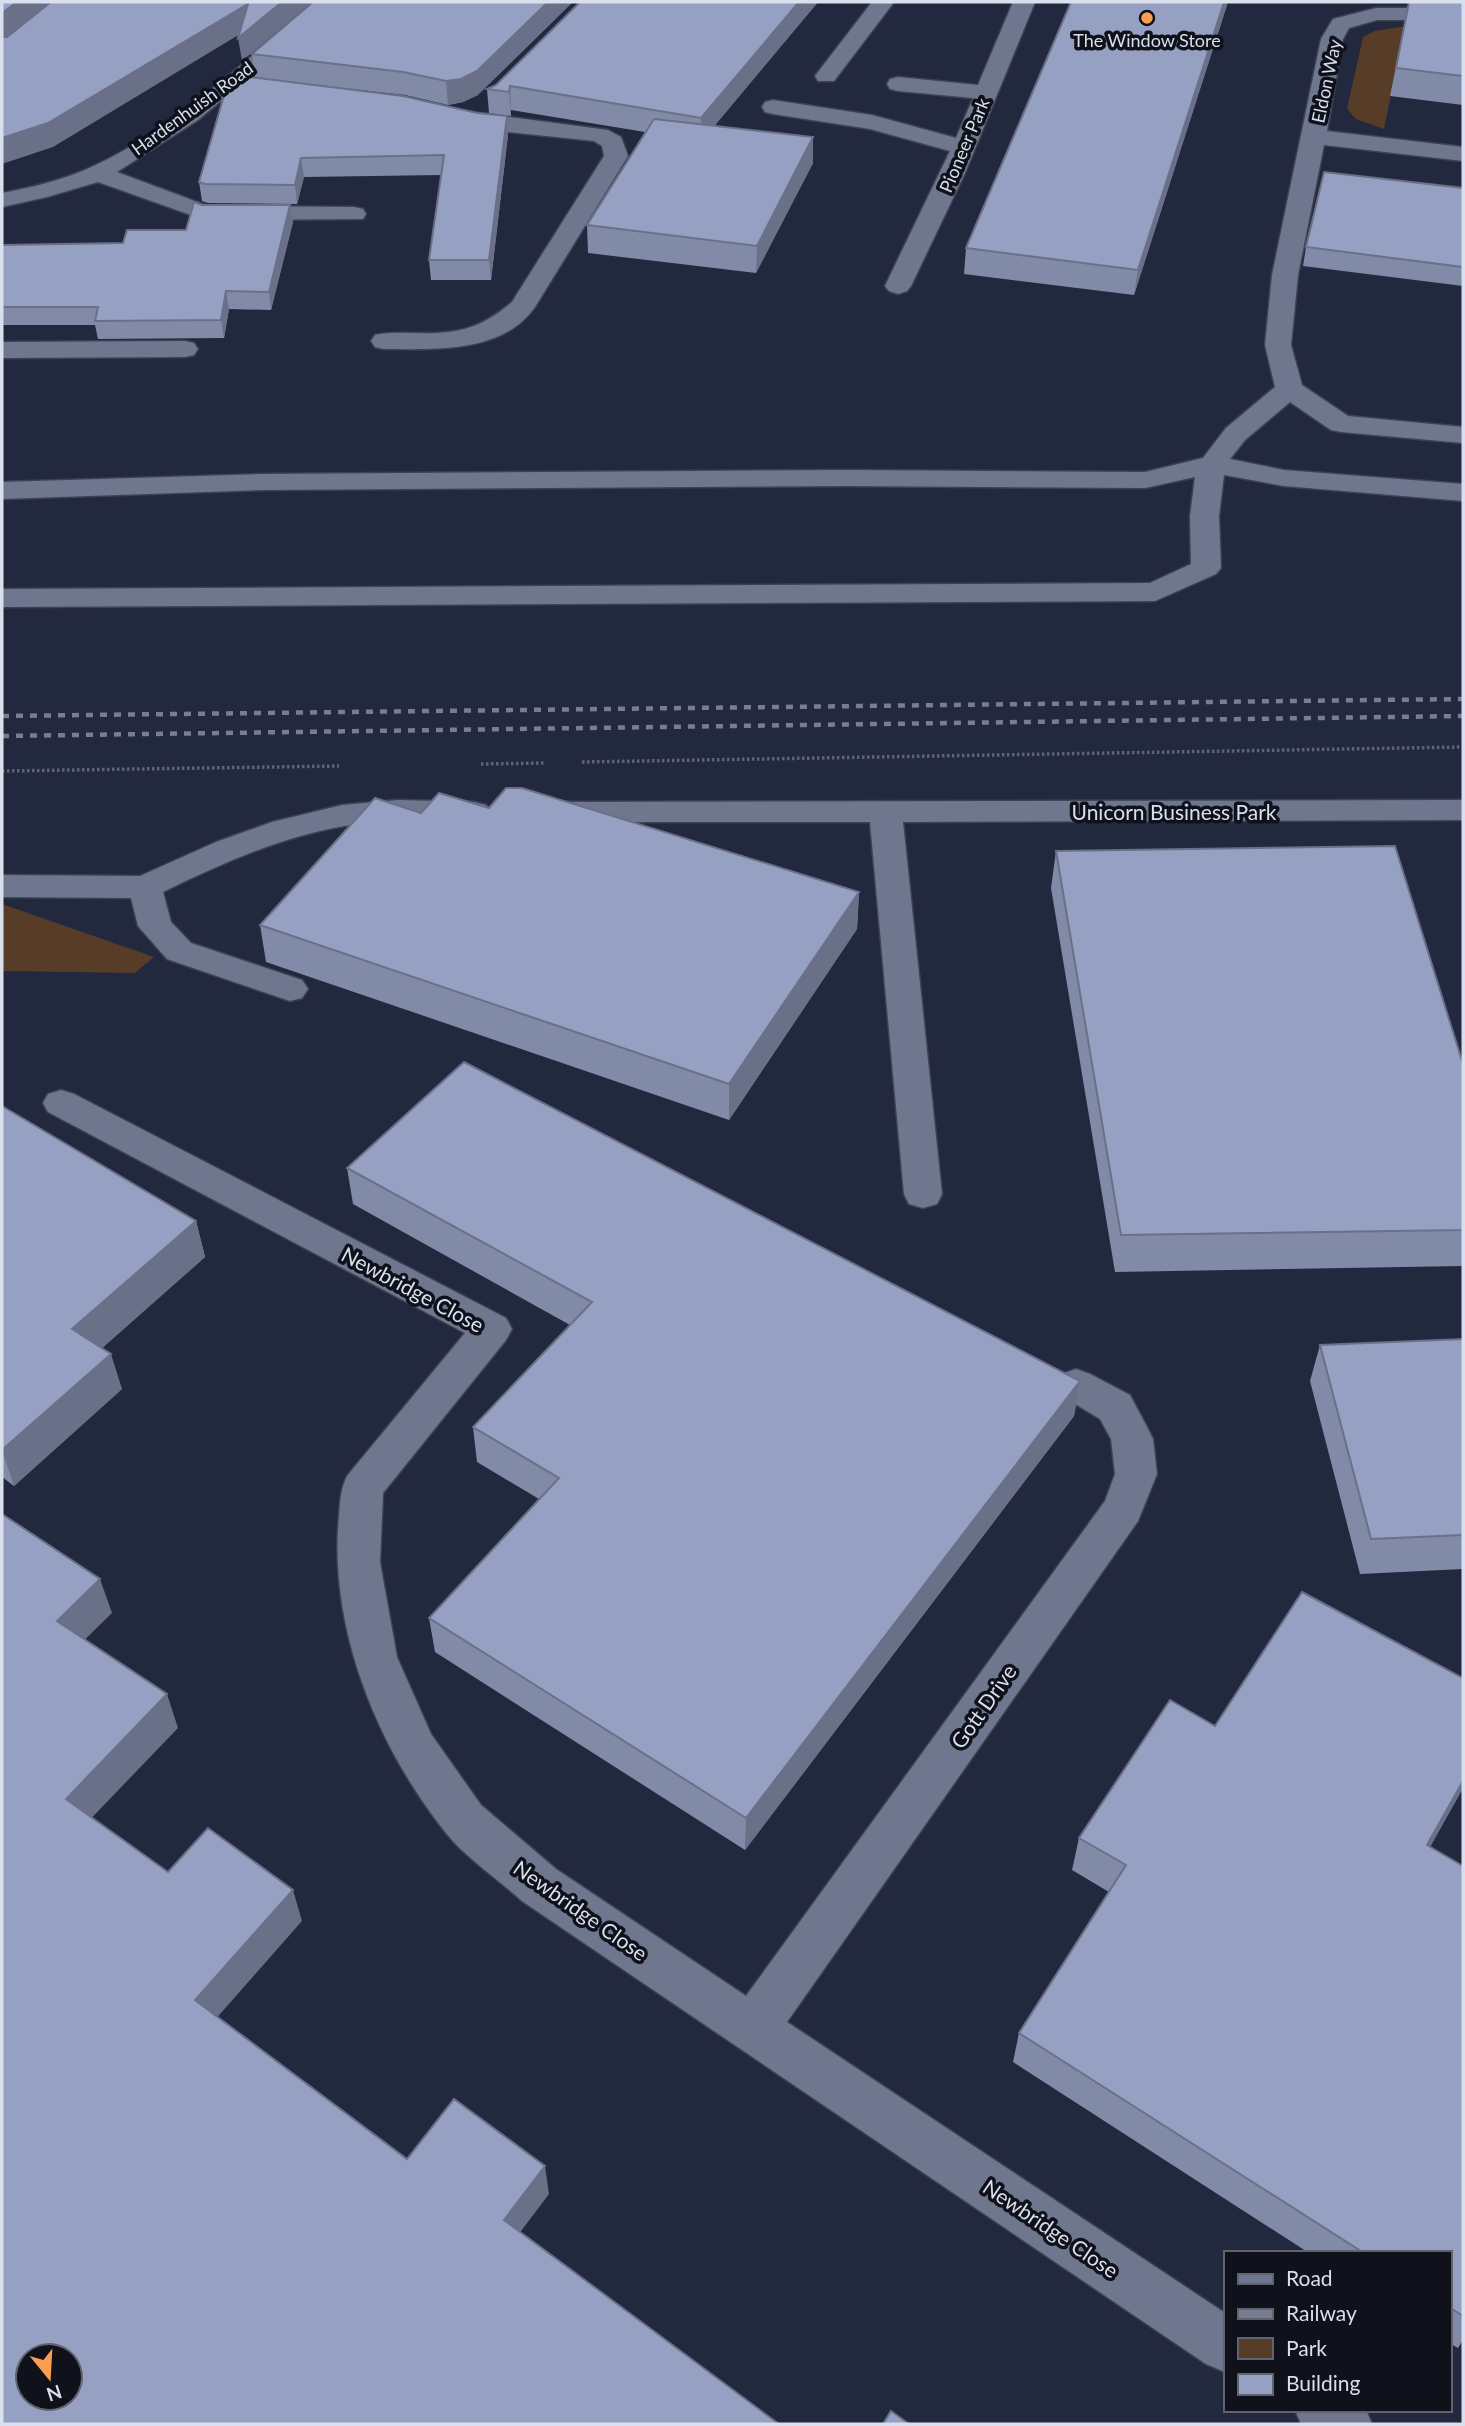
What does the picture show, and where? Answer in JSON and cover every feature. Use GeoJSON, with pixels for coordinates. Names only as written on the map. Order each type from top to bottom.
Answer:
{"type":"FeatureCollection","features":[{"type":"Feature","properties":{"kind":"street","name":"Hardenhuish Road"},"geometry":{"type":"LineString","coordinates":[[2,200],[97,173],[154,141],[230,84],[328,2]]}},
{"type":"Feature","properties":{"kind":"street"},"geometry":{"type":"LineString","coordinates":[[826,76],[883,2]]}},
{"type":"Feature","properties":{"kind":"street","name":"Pioneer Park"},"geometry":{"type":"LineString","coordinates":[[898,286],[964,148],[1021,2]]}},
{"type":"Feature","properties":{"kind":"street","name":"Eldon Way"},"geometry":{"type":"LineString","coordinates":[[1289,389],[1278,345],[1285,275],[1332,39],[1341,24],[1376,14],[1463,14]]}},
{"type":"Feature","properties":{"kind":"street"},"geometry":{"type":"LineString","coordinates":[[230,84],[266,88]]}},
{"type":"Feature","properties":{"kind":"street"},"geometry":{"type":"LineString","coordinates":[[898,85],[986,93]]}},
{"type":"Feature","properties":{"kind":"street"},"geometry":{"type":"LineString","coordinates":[[384,341],[475,337],[507,322],[522,307],[615,156],[613,142],[600,135],[479,122],[442,113],[470,111],[488,102]]}},
{"type":"Feature","properties":{"kind":"street"},"geometry":{"type":"LineString","coordinates":[[773,107],[872,122],[964,148]]}},
{"type":"Feature","properties":{"kind":"street","name":"Eldon Way"},"geometry":{"type":"LineString","coordinates":[[1314,137],[1463,154]]}},
{"type":"Feature","properties":{"kind":"street"},"geometry":{"type":"LineString","coordinates":[[97,173],[205,213],[354,214]]}},
{"type":"Feature","properties":{"kind":"street"},"geometry":{"type":"LineString","coordinates":[[2,350],[185,349]]}},
{"type":"Feature","properties":{"kind":"street"},"geometry":{"type":"LineString","coordinates":[[2,598],[1155,592],[1206,568],[1205,512],[1213,464],[1241,427],[1289,389],[1341,424],[1463,435]]}},
{"type":"Feature","properties":{"kind":"street"},"geometry":{"type":"LineString","coordinates":[[2,490],[292,482],[834,478],[1144,480],[1213,464],[1284,478],[1463,493]]}},
{"type":"Feature","properties":{"kind":"street","name":"Unicorn Business Park"},"geometry":{"type":"LineString","coordinates":[[145,887],[240,843],[302,824],[373,812],[1463,810]]}},
{"type":"Feature","properties":{"kind":"street"},"geometry":{"type":"LineString","coordinates":[[885,811],[923,1194]]}},
{"type":"Feature","properties":{"kind":"street"},"geometry":{"type":"LineString","coordinates":[[2,886],[145,887],[155,926],[179,951],[290,989]]}},
{"type":"Feature","properties":{"kind":"street","name":"Newbridge Close"},"geometry":{"type":"LineString","coordinates":[[61,1103],[492,1329],[362,1488],[358,1562],[375,1657],[413,1747],[464,1820],[539,1885],[1224,2344]]}},
{"type":"Feature","properties":{"kind":"street","name":"Gott Drive"},"geometry":{"type":"LineString","coordinates":[[753,2028],[1123,1510],[1136,1474],[1132,1439],[1115,1407],[1076,1385]]}},
{"type":"Feature","properties":{"kind":"street"},"geometry":{"type":"LineString","coordinates":[[1326,2412],[1343,2424]]}},
{"type":"Feature","properties":{"kind":"path"},"geometry":{"type":"LineString","coordinates":[[571,762],[1463,747]]}},
{"type":"Feature","properties":{"kind":"path"},"geometry":{"type":"LineString","coordinates":[[474,764],[557,762]]}},
{"type":"Feature","properties":{"kind":"path"},"geometry":{"type":"LineString","coordinates":[[2,771],[349,766]]}},
{"type":"Feature","properties":{"kind":"green space"},"geometry":{"type":"Polygon","coordinates":[[[1400,27],[1463,27],[1403,34],[1384,129],[1356,119],[1347,109],[1363,37],[1375,31],[1400,27]]]}},
{"type":"Feature","properties":{"kind":"green space"},"geometry":{"type":"Polygon","coordinates":[[[2,904],[154,957],[135,973],[2,971],[2,904]]]}},
{"type":"Feature","properties":{"kind":"building"},"geometry":{"type":"Polygon","coordinates":[[[2,2],[17,2],[2,13],[2,2]]]}},
{"type":"Feature","properties":{"kind":"building"},"geometry":{"type":"Polygon","coordinates":[[[51,2],[282,2],[238,38],[248,4],[48,123],[2,138],[2,37],[7,37],[51,2]]]}},
{"type":"Feature","properties":{"kind":"building"},"geometry":{"type":"Polygon","coordinates":[[[313,2],[548,2],[477,71],[461,79],[446,81],[403,72],[252,54],[313,2]]]}},
{"type":"Feature","properties":{"kind":"building"},"geometry":{"type":"Polygon","coordinates":[[[580,2],[799,2],[701,118],[510,86],[509,92],[487,89],[496,85],[580,2]]]}},
{"type":"Feature","properties":{"kind":"building"},"geometry":{"type":"Polygon","coordinates":[[[1071,2],[1224,2],[1138,270],[966,248],[1071,2]]]}},
{"type":"Feature","properties":{"kind":"building"},"geometry":{"type":"Polygon","coordinates":[[[1409,2],[1463,2],[1463,76],[1396,68],[1409,2]]]}},
{"type":"Feature","properties":{"kind":"building"},"geometry":{"type":"Polygon","coordinates":[[[233,75],[403,96],[477,113],[507,116],[489,260],[429,260],[444,155],[301,158],[295,185],[199,182],[229,78],[233,75]]]}},
{"type":"Feature","properties":{"kind":"building"},"geometry":{"type":"Polygon","coordinates":[[[654,119],[813,137],[757,246],[587,225],[654,119]]]}},
{"type":"Feature","properties":{"kind":"building"},"geometry":{"type":"Polygon","coordinates":[[[1324,172],[1463,188],[1463,267],[1306,247],[1324,172]]]}},
{"type":"Feature","properties":{"kind":"building"},"geometry":{"type":"Polygon","coordinates":[[[194,202],[202,205],[290,205],[269,292],[226,291],[221,320],[95,321],[98,307],[2,307],[2,245],[123,243],[127,230],[186,230],[194,202]]]}},
{"type":"Feature","properties":{"kind":"building"},"geometry":{"type":"Polygon","coordinates":[[[506,788],[522,788],[859,892],[729,1084],[260,925],[375,798],[421,813],[439,793],[489,808],[506,788]]]}},
{"type":"Feature","properties":{"kind":"building"},"geometry":{"type":"Polygon","coordinates":[[[1395,846],[1463,1064],[1463,1230],[1121,1235],[1056,851],[1395,846]]]}},
{"type":"Feature","properties":{"kind":"building"},"geometry":{"type":"Polygon","coordinates":[[[464,1062],[1080,1381],[746,1818],[429,1618],[559,1478],[473,1427],[592,1302],[347,1168],[464,1062]]]}},
{"type":"Feature","properties":{"kind":"building"},"geometry":{"type":"Polygon","coordinates":[[[2,1106],[196,1221],[72,1329],[111,1354],[2,1450],[2,1106]]]}},
{"type":"Feature","properties":{"kind":"building"},"geometry":{"type":"Polygon","coordinates":[[[1463,1339],[1463,1535],[1371,1539],[1320,1345],[1463,1339]]]}},
{"type":"Feature","properties":{"kind":"building"},"geometry":{"type":"Polygon","coordinates":[[[2,1514],[100,1579],[57,1621],[167,1694],[66,1799],[168,1872],[208,1828],[293,1890],[195,2000],[407,2159],[454,2099],[545,2166],[504,2220],[779,2424],[2,2424],[2,1514]]]}},
{"type":"Feature","properties":{"kind":"building"},"geometry":{"type":"Polygon","coordinates":[[[1302,1592],[1463,1678],[1463,1781],[1427,1845],[1463,1866],[1463,2316],[1451,2308],[1451,2251],[1361,2251],[1019,2033],[1126,1865],[1079,1838],[1170,1700],[1215,1726],[1302,1592]]]}},
{"type":"Feature","properties":{"kind":"building"},"geometry":{"type":"Polygon","coordinates":[[[891,2411],[909,2424],[883,2424],[891,2411]]]}},
{"type":"Feature","properties":{"kind":"railway"},"geometry":{"type":"LineString","coordinates":[[2,716],[1463,699]]}},
{"type":"Feature","properties":{"kind":"railway"},"geometry":{"type":"LineString","coordinates":[[2,736],[1463,716]]}},
{"type":"Feature","properties":{"kind":"place","name":"The Window Store"},"geometry":{"type":"Point","coordinates":[1147,18]}}]}
